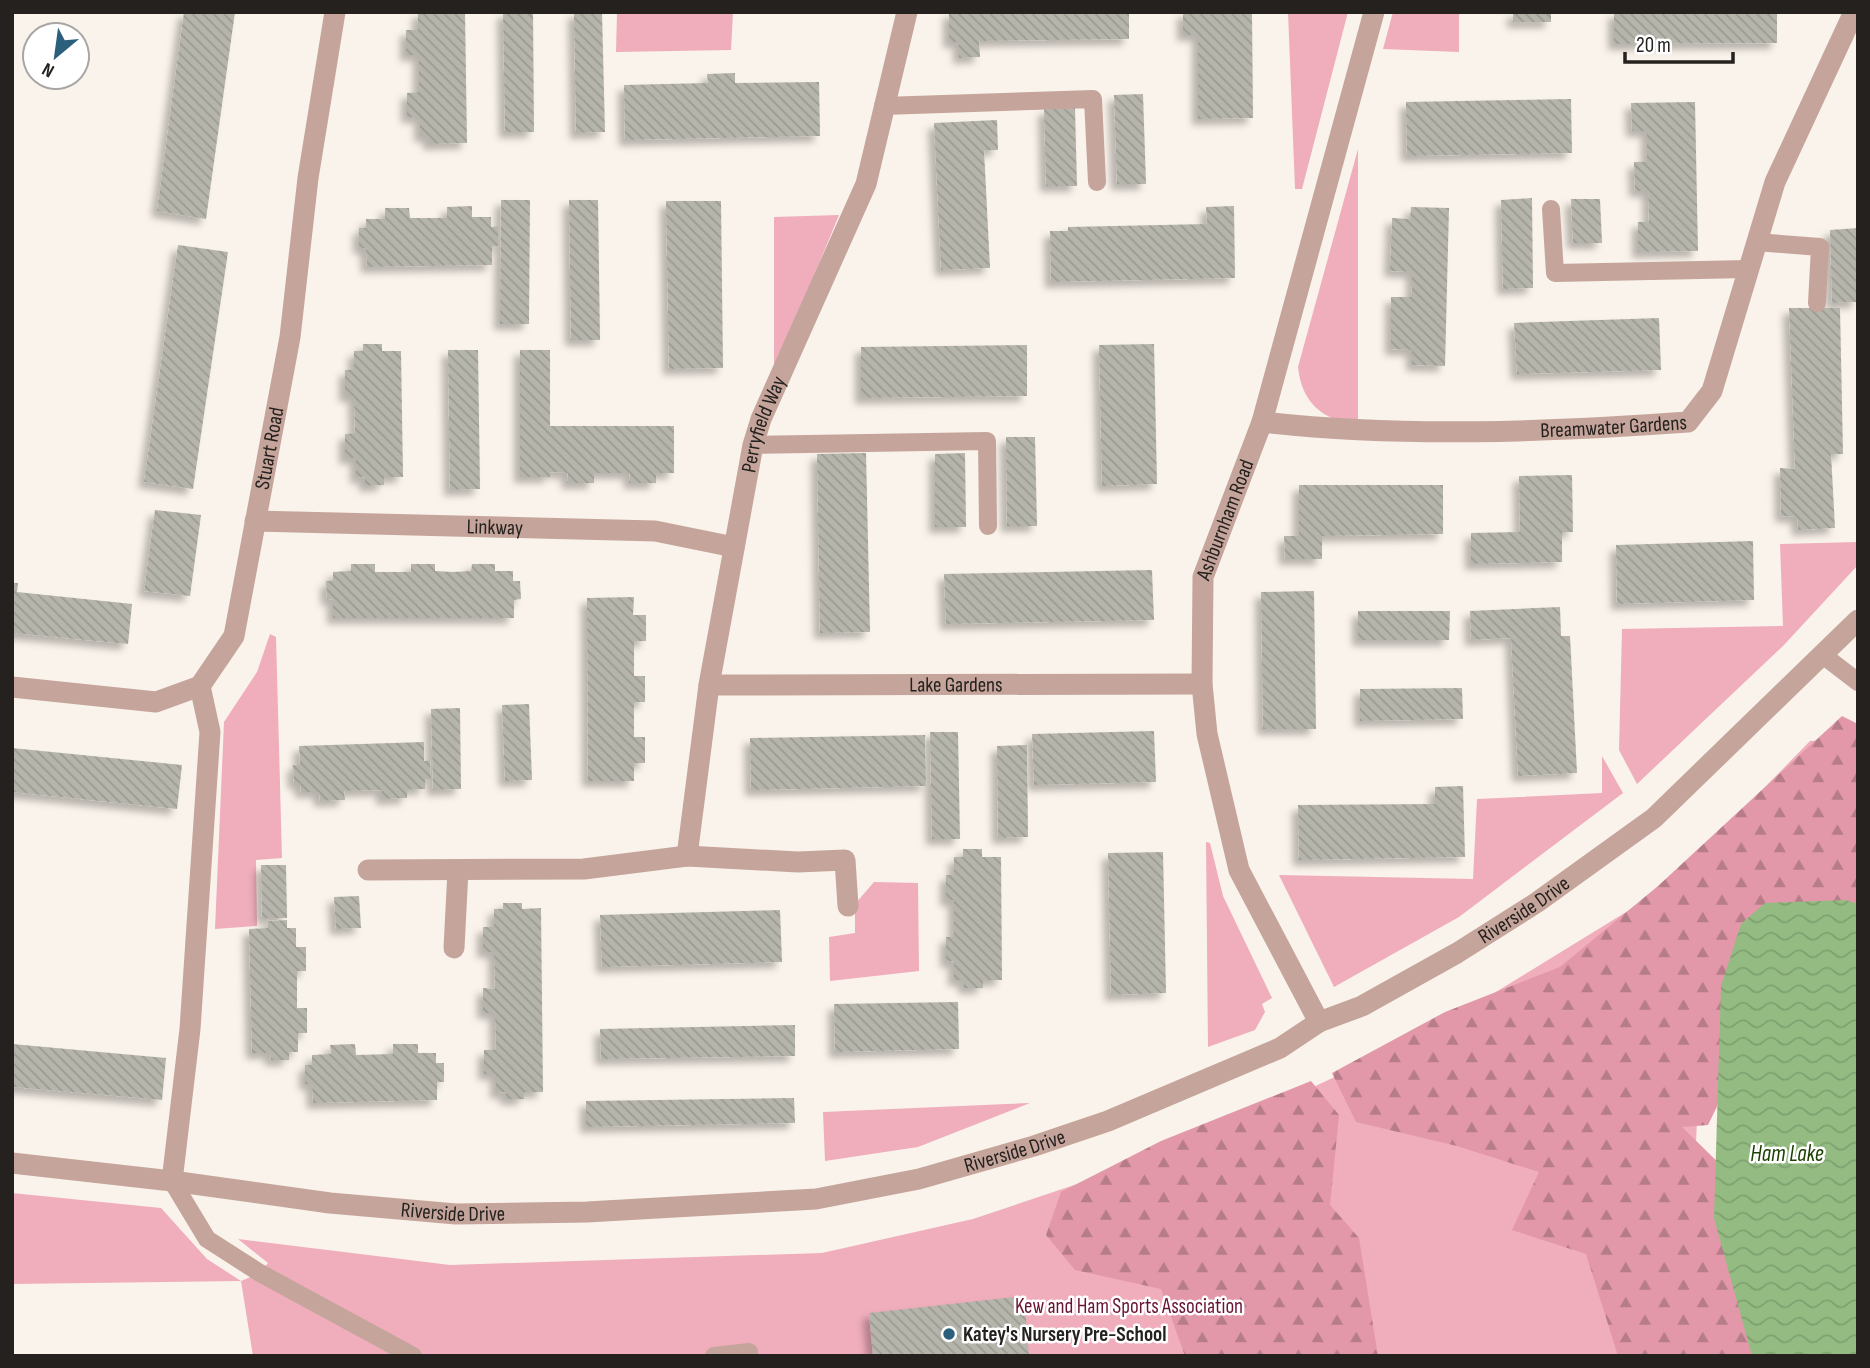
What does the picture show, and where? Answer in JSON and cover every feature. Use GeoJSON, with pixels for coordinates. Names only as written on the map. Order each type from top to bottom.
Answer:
{"type":"FeatureCollection","features":[{"type":"Feature","properties":{"kind":"street","name":"Stuart Road"},"geometry":{"type":"LineString","coordinates":[[200,686],[234,636],[290,337],[308,178],[335,12]]}},
{"type":"Feature","properties":{"kind":"street","name":"Perryfield Way"},"geometry":{"type":"LineString","coordinates":[[687,856],[709,685],[752,445],[761,418],[866,184],[907,12]]}},
{"type":"Feature","properties":{"kind":"street","name":"Ashburnham Road"},"geometry":{"type":"LineString","coordinates":[[1320,1022],[1239,870],[1207,734],[1202,684],[1203,577],[1262,422],[1374,12]]}},
{"type":"Feature","properties":{"kind":"street","name":"Breamwater Gardens"},"geometry":{"type":"LineString","coordinates":[[1262,422],[1370,432],[1600,429],[1688,422],[1712,391],[1775,182],[1854,12]]}},
{"type":"Feature","properties":{"kind":"street","name":"Linkway"},"geometry":{"type":"LineString","coordinates":[[255,521],[655,531],[734,547]]}},
{"type":"Feature","properties":{"kind":"street","name":"Riverside Drive"},"geometry":{"type":"LineString","coordinates":[[12,1163],[172,1181],[330,1203],[456,1214],[648,1211],[816,1199],[919,1179],[1108,1121],[1280,1048],[1320,1022],[1362,1006],[1457,953],[1558,888],[1654,818],[1824,656],[1858,620]]}},
{"type":"Feature","properties":{"kind":"street","name":"Lake Gardens"},"geometry":{"type":"LineString","coordinates":[[709,685],[1202,684]]}},
{"type":"Feature","properties":{"kind":"street"},"geometry":{"type":"LineString","coordinates":[[12,687],[156,702],[200,686],[210,732],[190,1029],[172,1181]]}},
{"type":"Feature","properties":{"kind":"street"},"geometry":{"type":"LineString","coordinates":[[368,870],[584,869],[687,856],[798,862],[845,860],[848,906]]}},
{"type":"Feature","properties":{"kind":"street"},"geometry":{"type":"LineString","coordinates":[[454,948],[458,870]]}},
{"type":"Feature","properties":{"kind":"lane"},"geometry":{"type":"LineString","coordinates":[[883,106],[1093,99],[1097,182]]}},
{"type":"Feature","properties":{"kind":"lane"},"geometry":{"type":"LineString","coordinates":[[1551,209],[1555,273],[1748,269]]}},
{"type":"Feature","properties":{"kind":"lane"},"geometry":{"type":"LineString","coordinates":[[1756,242],[1819,247],[1817,303]]}},
{"type":"Feature","properties":{"kind":"lane"},"geometry":{"type":"LineString","coordinates":[[752,445],[987,441],[988,526]]}},
{"type":"Feature","properties":{"kind":"lane"},"geometry":{"type":"LineString","coordinates":[[1824,656],[1858,682]]}},
{"type":"Feature","properties":{"kind":"lane"},"geometry":{"type":"LineString","coordinates":[[172,1181],[207,1239],[260,1273],[413,1356]]}},
{"type":"Feature","properties":{"kind":"lane"},"geometry":{"type":"LineString","coordinates":[[714,1356],[749,1352]]}},
{"type":"Feature","properties":{"kind":"green space"},"geometry":{"type":"Polygon","coordinates":[[[617,12],[733,12],[731,50],[616,52],[617,12]]]}},
{"type":"Feature","properties":{"kind":"green space"},"geometry":{"type":"Polygon","coordinates":[[[1288,12],[1348,12],[1302,189],[1295,189],[1288,12]]]}},
{"type":"Feature","properties":{"kind":"green space"},"geometry":{"type":"Polygon","coordinates":[[[1393,12],[1459,12],[1459,52],[1383,49],[1393,12]]]}},
{"type":"Feature","properties":{"kind":"green space"},"geometry":{"type":"Polygon","coordinates":[[[1358,149],[1358,425],[1334,419],[1316,408],[1304,391],[1298,367],[1358,149]]]}},
{"type":"Feature","properties":{"kind":"green space"},"geometry":{"type":"Polygon","coordinates":[[[839,215],[774,373],[774,217],[839,215]]]}},
{"type":"Feature","properties":{"kind":"green space"},"geometry":{"type":"Polygon","coordinates":[[[1858,542],[1858,565],[1783,646],[1637,784],[1619,750],[1622,629],[1783,626],[1780,544],[1858,542]]]}},
{"type":"Feature","properties":{"kind":"green space"},"geometry":{"type":"Polygon","coordinates":[[[270,634],[276,637],[282,858],[256,860],[257,926],[215,929],[224,722],[257,672],[270,634]]]}},
{"type":"Feature","properties":{"kind":"green space"},"geometry":{"type":"Polygon","coordinates":[[[1842,716],[1858,724],[1858,912],[1729,1082],[1708,1125],[1682,1127],[1730,1174],[1775,1356],[1618,1356],[1586,1254],[1512,1230],[1539,1172],[1457,1146],[1356,1122],[1332,1073],[1445,1012],[1560,967],[1658,886],[1842,716]]]}},
{"type":"Feature","properties":{"kind":"green space","name":"Kew and Ham Sports Association"},"geometry":{"type":"Polygon","coordinates":[[[1858,739],[1704,958],[1696,1143],[1744,1356],[253,1356],[241,1281],[260,1273],[268,1263],[238,1239],[450,1265],[822,1253],[973,1219],[1182,1149],[1434,1030],[1670,885],[1810,741],[1858,739]]]}},
{"type":"Feature","properties":{"kind":"green space"},"geometry":{"type":"Polygon","coordinates":[[[1602,756],[1623,793],[1459,917],[1334,987],[1279,875],[1473,879],[1477,799],[1602,793],[1602,756]]]}},
{"type":"Feature","properties":{"kind":"green space"},"geometry":{"type":"Polygon","coordinates":[[[1206,842],[1210,843],[1223,896],[1272,998],[1262,1004],[1265,1012],[1255,1030],[1208,1047],[1206,842]]]}},
{"type":"Feature","properties":{"kind":"green space"},"geometry":{"type":"Polygon","coordinates":[[[874,882],[918,883],[919,971],[830,981],[829,937],[855,933],[855,904],[874,882]]]}},
{"type":"Feature","properties":{"kind":"green space"},"geometry":{"type":"Polygon","coordinates":[[[1311,1081],[1339,1115],[1330,1205],[1359,1238],[1378,1356],[1185,1356],[1161,1289],[1075,1270],[1046,1235],[1061,1192],[1161,1141],[1311,1081]]]}},
{"type":"Feature","properties":{"kind":"green space"},"geometry":{"type":"Polygon","coordinates":[[[1030,1103],[918,1147],[825,1161],[823,1112],[1030,1103]]]}},
{"type":"Feature","properties":{"kind":"green space"},"geometry":{"type":"Polygon","coordinates":[[[12,1193],[161,1208],[207,1259],[241,1281],[12,1284],[12,1193]]]}},
{"type":"Feature","properties":{"kind":"water","name":"Ham Lake"},"geometry":{"type":"Polygon","coordinates":[[[1846,900],[1858,904],[1858,1356],[1752,1356],[1714,1218],[1721,986],[1741,924],[1765,903],[1846,900]]]}},
{"type":"Feature","properties":{"kind":"building"},"geometry":{"type":"Polygon","coordinates":[[[184,12],[235,12],[206,219],[157,211],[184,12]]]}},
{"type":"Feature","properties":{"kind":"building"},"geometry":{"type":"Polygon","coordinates":[[[418,12],[465,12],[467,143],[429,144],[429,136],[420,136],[420,117],[407,117],[407,93],[419,92],[419,55],[406,55],[406,30],[418,30],[418,12]]]}},
{"type":"Feature","properties":{"kind":"building"},"geometry":{"type":"Polygon","coordinates":[[[503,12],[533,12],[534,132],[505,132],[503,12]]]}},
{"type":"Feature","properties":{"kind":"building"},"geometry":{"type":"Polygon","coordinates":[[[574,12],[602,12],[605,132],[576,133],[574,12]]]}},
{"type":"Feature","properties":{"kind":"building"},"geometry":{"type":"Polygon","coordinates":[[[949,12],[1129,12],[1129,39],[979,41],[980,57],[959,58],[959,42],[949,42],[949,12]]]}},
{"type":"Feature","properties":{"kind":"building"},"geometry":{"type":"Polygon","coordinates":[[[1183,12],[1252,12],[1253,118],[1198,119],[1198,35],[1183,35],[1183,12]]]}},
{"type":"Feature","properties":{"kind":"building"},"geometry":{"type":"Polygon","coordinates":[[[1513,12],[1551,12],[1551,22],[1513,22],[1513,12]]]}},
{"type":"Feature","properties":{"kind":"building"},"geometry":{"type":"Polygon","coordinates":[[[1614,12],[1777,12],[1777,43],[1614,44],[1614,12]]]}},
{"type":"Feature","properties":{"kind":"building"},"geometry":{"type":"Polygon","coordinates":[[[735,73],[735,83],[819,82],[820,136],[625,140],[624,85],[708,83],[707,74],[735,73]]]}},
{"type":"Feature","properties":{"kind":"building"},"geometry":{"type":"Polygon","coordinates":[[[1143,94],[1146,184],[1117,184],[1114,95],[1143,94]]]}},
{"type":"Feature","properties":{"kind":"building"},"geometry":{"type":"Polygon","coordinates":[[[1571,99],[1572,153],[1407,156],[1406,102],[1571,99]]]}},
{"type":"Feature","properties":{"kind":"building"},"geometry":{"type":"Polygon","coordinates":[[[1695,102],[1698,251],[1638,252],[1638,222],[1649,222],[1648,191],[1635,191],[1634,162],[1647,162],[1647,131],[1632,131],[1631,103],[1695,102]]]}},
{"type":"Feature","properties":{"kind":"building"},"geometry":{"type":"Polygon","coordinates":[[[1075,108],[1077,186],[1046,186],[1044,109],[1075,108]]]}},
{"type":"Feature","properties":{"kind":"building"},"geometry":{"type":"Polygon","coordinates":[[[997,120],[998,150],[984,150],[990,268],[941,270],[934,123],[997,120]]]}},
{"type":"Feature","properties":{"kind":"building"},"geometry":{"type":"Polygon","coordinates":[[[1532,198],[1533,288],[1503,289],[1501,200],[1532,198]]]}},
{"type":"Feature","properties":{"kind":"building"},"geometry":{"type":"Polygon","coordinates":[[[1571,199],[1600,199],[1602,243],[1573,243],[1571,199]]]}},
{"type":"Feature","properties":{"kind":"building"},"geometry":{"type":"Polygon","coordinates":[[[501,200],[530,200],[529,324],[500,324],[501,200]]]}},
{"type":"Feature","properties":{"kind":"building"},"geometry":{"type":"Polygon","coordinates":[[[569,200],[598,200],[600,340],[571,340],[569,200]]]}},
{"type":"Feature","properties":{"kind":"building"},"geometry":{"type":"Polygon","coordinates":[[[666,201],[721,201],[723,368],[669,369],[666,201]]]}},
{"type":"Feature","properties":{"kind":"building"},"geometry":{"type":"Polygon","coordinates":[[[472,206],[472,217],[491,217],[491,227],[498,226],[498,246],[492,246],[492,265],[367,267],[366,248],[359,248],[359,228],[366,228],[366,219],[385,219],[385,208],[409,208],[410,218],[447,218],[447,207],[472,206]]]}},
{"type":"Feature","properties":{"kind":"building"},"geometry":{"type":"Polygon","coordinates":[[[1234,206],[1235,278],[1051,282],[1050,231],[1068,231],[1068,227],[1207,224],[1206,207],[1234,206]]]}},
{"type":"Feature","properties":{"kind":"building"},"geometry":{"type":"Polygon","coordinates":[[[1411,207],[1449,208],[1445,366],[1412,365],[1412,350],[1391,349],[1391,297],[1411,297],[1412,286],[1412,272],[1390,271],[1392,218],[1410,219],[1411,207]]]}},
{"type":"Feature","properties":{"kind":"building"},"geometry":{"type":"Polygon","coordinates":[[[1858,228],[1858,302],[1832,303],[1830,230],[1858,228]]]}},
{"type":"Feature","properties":{"kind":"building"},"geometry":{"type":"Polygon","coordinates":[[[178,245],[228,252],[193,489],[144,482],[178,245]]]}},
{"type":"Feature","properties":{"kind":"building"},"geometry":{"type":"Polygon","coordinates":[[[1789,308],[1840,308],[1843,454],[1831,454],[1835,528],[1798,530],[1797,517],[1781,516],[1780,468],[1795,469],[1789,308]]]}},
{"type":"Feature","properties":{"kind":"building"},"geometry":{"type":"Polygon","coordinates":[[[1659,318],[1661,370],[1517,374],[1514,323],[1659,318]]]}},
{"type":"Feature","properties":{"kind":"building"},"geometry":{"type":"Polygon","coordinates":[[[363,344],[382,344],[382,351],[401,351],[403,477],[384,477],[384,485],[365,486],[365,477],[356,478],[356,458],[345,458],[345,434],[355,433],[354,396],[345,396],[345,370],[354,370],[354,351],[363,351],[363,344]]]}},
{"type":"Feature","properties":{"kind":"building"},"geometry":{"type":"Polygon","coordinates":[[[1154,344],[1157,484],[1102,486],[1099,345],[1154,344]]]}},
{"type":"Feature","properties":{"kind":"building"},"geometry":{"type":"Polygon","coordinates":[[[1027,345],[1027,396],[861,398],[861,347],[1027,345]]]}},
{"type":"Feature","properties":{"kind":"building"},"geometry":{"type":"Polygon","coordinates":[[[448,350],[478,350],[480,489],[450,490],[448,350]]]}},
{"type":"Feature","properties":{"kind":"building"},"geometry":{"type":"Polygon","coordinates":[[[520,350],[550,350],[550,426],[674,426],[674,473],[656,473],[656,483],[629,483],[630,473],[594,473],[594,483],[567,483],[568,473],[550,472],[550,477],[520,477],[520,350]]]}},
{"type":"Feature","properties":{"kind":"building"},"geometry":{"type":"Polygon","coordinates":[[[1006,437],[1035,437],[1037,526],[1007,526],[1006,437]]]}},
{"type":"Feature","properties":{"kind":"building"},"geometry":{"type":"Polygon","coordinates":[[[866,453],[870,632],[820,633],[817,454],[866,453]]]}},
{"type":"Feature","properties":{"kind":"building"},"geometry":{"type":"Polygon","coordinates":[[[965,453],[966,527],[935,527],[935,454],[965,453]]]}},
{"type":"Feature","properties":{"kind":"building"},"geometry":{"type":"Polygon","coordinates":[[[1572,475],[1573,532],[1562,532],[1562,562],[1471,564],[1471,533],[1520,532],[1519,476],[1572,475]]]}},
{"type":"Feature","properties":{"kind":"building"},"geometry":{"type":"Polygon","coordinates":[[[1299,485],[1443,485],[1443,534],[1322,536],[1322,559],[1285,559],[1284,536],[1299,536],[1299,485]]]}},
{"type":"Feature","properties":{"kind":"building"},"geometry":{"type":"Polygon","coordinates":[[[155,510],[201,515],[190,596],[144,591],[155,510]]]}},
{"type":"Feature","properties":{"kind":"building"},"geometry":{"type":"Polygon","coordinates":[[[1753,541],[1754,600],[1617,604],[1616,545],[1753,541]]]}},
{"type":"Feature","properties":{"kind":"building"},"geometry":{"type":"Polygon","coordinates":[[[351,564],[375,564],[375,572],[411,572],[411,564],[435,564],[435,571],[453,572],[471,571],[472,564],[495,564],[495,571],[513,571],[513,581],[520,581],[521,599],[514,600],[514,618],[333,618],[333,599],[327,600],[326,581],[333,581],[333,572],[351,571],[351,564]]]}},
{"type":"Feature","properties":{"kind":"building"},"geometry":{"type":"Polygon","coordinates":[[[1152,570],[1154,620],[946,624],[944,574],[1152,570]]]}},
{"type":"Feature","properties":{"kind":"building"},"geometry":{"type":"Polygon","coordinates":[[[12,583],[18,583],[17,592],[132,604],[128,644],[12,633],[12,583]]]}},
{"type":"Feature","properties":{"kind":"building"},"geometry":{"type":"Polygon","coordinates":[[[1314,591],[1316,729],[1263,729],[1261,592],[1314,591]]]}},
{"type":"Feature","properties":{"kind":"building"},"geometry":{"type":"Polygon","coordinates":[[[634,597],[633,615],[646,615],[646,641],[634,641],[634,676],[645,676],[645,702],[634,702],[634,737],[645,737],[645,763],[634,763],[634,781],[588,781],[587,598],[634,597]]]}},
{"type":"Feature","properties":{"kind":"building"},"geometry":{"type":"Polygon","coordinates":[[[1560,607],[1561,636],[1570,636],[1577,773],[1518,776],[1511,638],[1471,640],[1470,611],[1560,607]]]}},
{"type":"Feature","properties":{"kind":"building"},"geometry":{"type":"Polygon","coordinates":[[[1358,611],[1450,611],[1449,640],[1358,640],[1358,611]]]}},
{"type":"Feature","properties":{"kind":"building"},"geometry":{"type":"Polygon","coordinates":[[[1462,688],[1463,719],[1360,721],[1360,689],[1462,688]]]}},
{"type":"Feature","properties":{"kind":"building"},"geometry":{"type":"Polygon","coordinates":[[[529,704],[532,780],[505,781],[502,705],[529,704]]]}},
{"type":"Feature","properties":{"kind":"building"},"geometry":{"type":"Polygon","coordinates":[[[460,708],[461,789],[433,790],[431,709],[460,708]]]}},
{"type":"Feature","properties":{"kind":"building"},"geometry":{"type":"Polygon","coordinates":[[[1154,731],[1156,782],[1034,785],[1032,734],[1154,731]]]}},
{"type":"Feature","properties":{"kind":"building"},"geometry":{"type":"Polygon","coordinates":[[[930,732],[958,732],[960,839],[932,839],[930,732]]]}},
{"type":"Feature","properties":{"kind":"building"},"geometry":{"type":"Polygon","coordinates":[[[925,735],[926,786],[751,790],[750,738],[925,735]]]}},
{"type":"Feature","properties":{"kind":"building"},"geometry":{"type":"Polygon","coordinates":[[[424,742],[424,761],[430,760],[431,779],[425,779],[425,789],[407,789],[407,798],[382,799],[382,790],[344,791],[345,800],[320,801],[319,792],[301,792],[300,783],[294,783],[293,765],[300,764],[299,746],[424,742]]]}},
{"type":"Feature","properties":{"kind":"building"},"geometry":{"type":"Polygon","coordinates":[[[1027,745],[1028,837],[998,838],[997,746],[1027,745]]]}},
{"type":"Feature","properties":{"kind":"building"},"geometry":{"type":"Polygon","coordinates":[[[12,748],[182,765],[177,809],[12,792],[12,748]]]}},
{"type":"Feature","properties":{"kind":"building"},"geometry":{"type":"Polygon","coordinates":[[[1463,786],[1465,857],[1299,860],[1298,805],[1435,804],[1435,787],[1463,786]]]}},
{"type":"Feature","properties":{"kind":"building"},"geometry":{"type":"Polygon","coordinates":[[[963,849],[982,849],[982,857],[1001,857],[1002,980],[983,980],[983,988],[964,988],[964,980],[954,980],[954,961],[946,962],[946,937],[954,937],[954,900],[946,900],[946,875],[954,875],[954,857],[963,857],[963,849]]]}},
{"type":"Feature","properties":{"kind":"building"},"geometry":{"type":"Polygon","coordinates":[[[1163,852],[1166,993],[1111,995],[1108,853],[1163,852]]]}},
{"type":"Feature","properties":{"kind":"building"},"geometry":{"type":"Polygon","coordinates":[[[261,865],[286,865],[287,918],[262,918],[261,865]]]}},
{"type":"Feature","properties":{"kind":"building"},"geometry":{"type":"Polygon","coordinates":[[[359,896],[361,928],[336,929],[334,897],[359,896]]]}},
{"type":"Feature","properties":{"kind":"building"},"geometry":{"type":"Polygon","coordinates":[[[503,903],[522,903],[522,909],[541,908],[543,1092],[524,1092],[524,1099],[506,1099],[506,1092],[496,1093],[496,1074],[484,1074],[484,1050],[496,1050],[495,1013],[483,1013],[483,988],[495,989],[494,952],[483,952],[483,927],[494,927],[494,909],[503,909],[503,903]]]}},
{"type":"Feature","properties":{"kind":"building"},"geometry":{"type":"Polygon","coordinates":[[[780,910],[782,962],[602,967],[600,915],[780,910]]]}},
{"type":"Feature","properties":{"kind":"building"},"geometry":{"type":"Polygon","coordinates":[[[287,920],[287,928],[296,928],[296,947],[306,947],[306,971],[297,971],[297,1008],[307,1008],[307,1033],[298,1033],[298,1052],[289,1052],[289,1060],[271,1060],[270,1053],[252,1053],[249,929],[268,928],[268,921],[287,920]]]}},
{"type":"Feature","properties":{"kind":"building"},"geometry":{"type":"Polygon","coordinates":[[[958,1002],[959,1049],[835,1052],[834,1004],[958,1002]]]}},
{"type":"Feature","properties":{"kind":"building"},"geometry":{"type":"Polygon","coordinates":[[[795,1025],[795,1056],[601,1059],[600,1029],[795,1025]]]}},
{"type":"Feature","properties":{"kind":"building"},"geometry":{"type":"Polygon","coordinates":[[[12,1044],[166,1058],[162,1100],[12,1087],[12,1044]]]}},
{"type":"Feature","properties":{"kind":"building"},"geometry":{"type":"Polygon","coordinates":[[[355,1044],[356,1055],[393,1054],[393,1044],[418,1044],[418,1053],[436,1053],[436,1063],[444,1063],[444,1082],[437,1082],[437,1100],[313,1103],[312,1084],[305,1084],[305,1065],[312,1065],[312,1055],[331,1054],[330,1045],[355,1044]]]}},
{"type":"Feature","properties":{"kind":"building"},"geometry":{"type":"Polygon","coordinates":[[[794,1098],[795,1123],[586,1127],[586,1101],[794,1098]]]}},
{"type":"Feature","properties":{"kind":"building","name":"Katey's Nursery Pre-School"},"geometry":{"type":"Polygon","coordinates":[[[1024,1296],[1029,1356],[873,1356],[869,1313],[1024,1296]]]}},
{"type":"Feature","properties":{"kind":"place","name":"Katey's Nursery Pre-School"},"geometry":{"type":"Point","coordinates":[949,1334]}}]}
